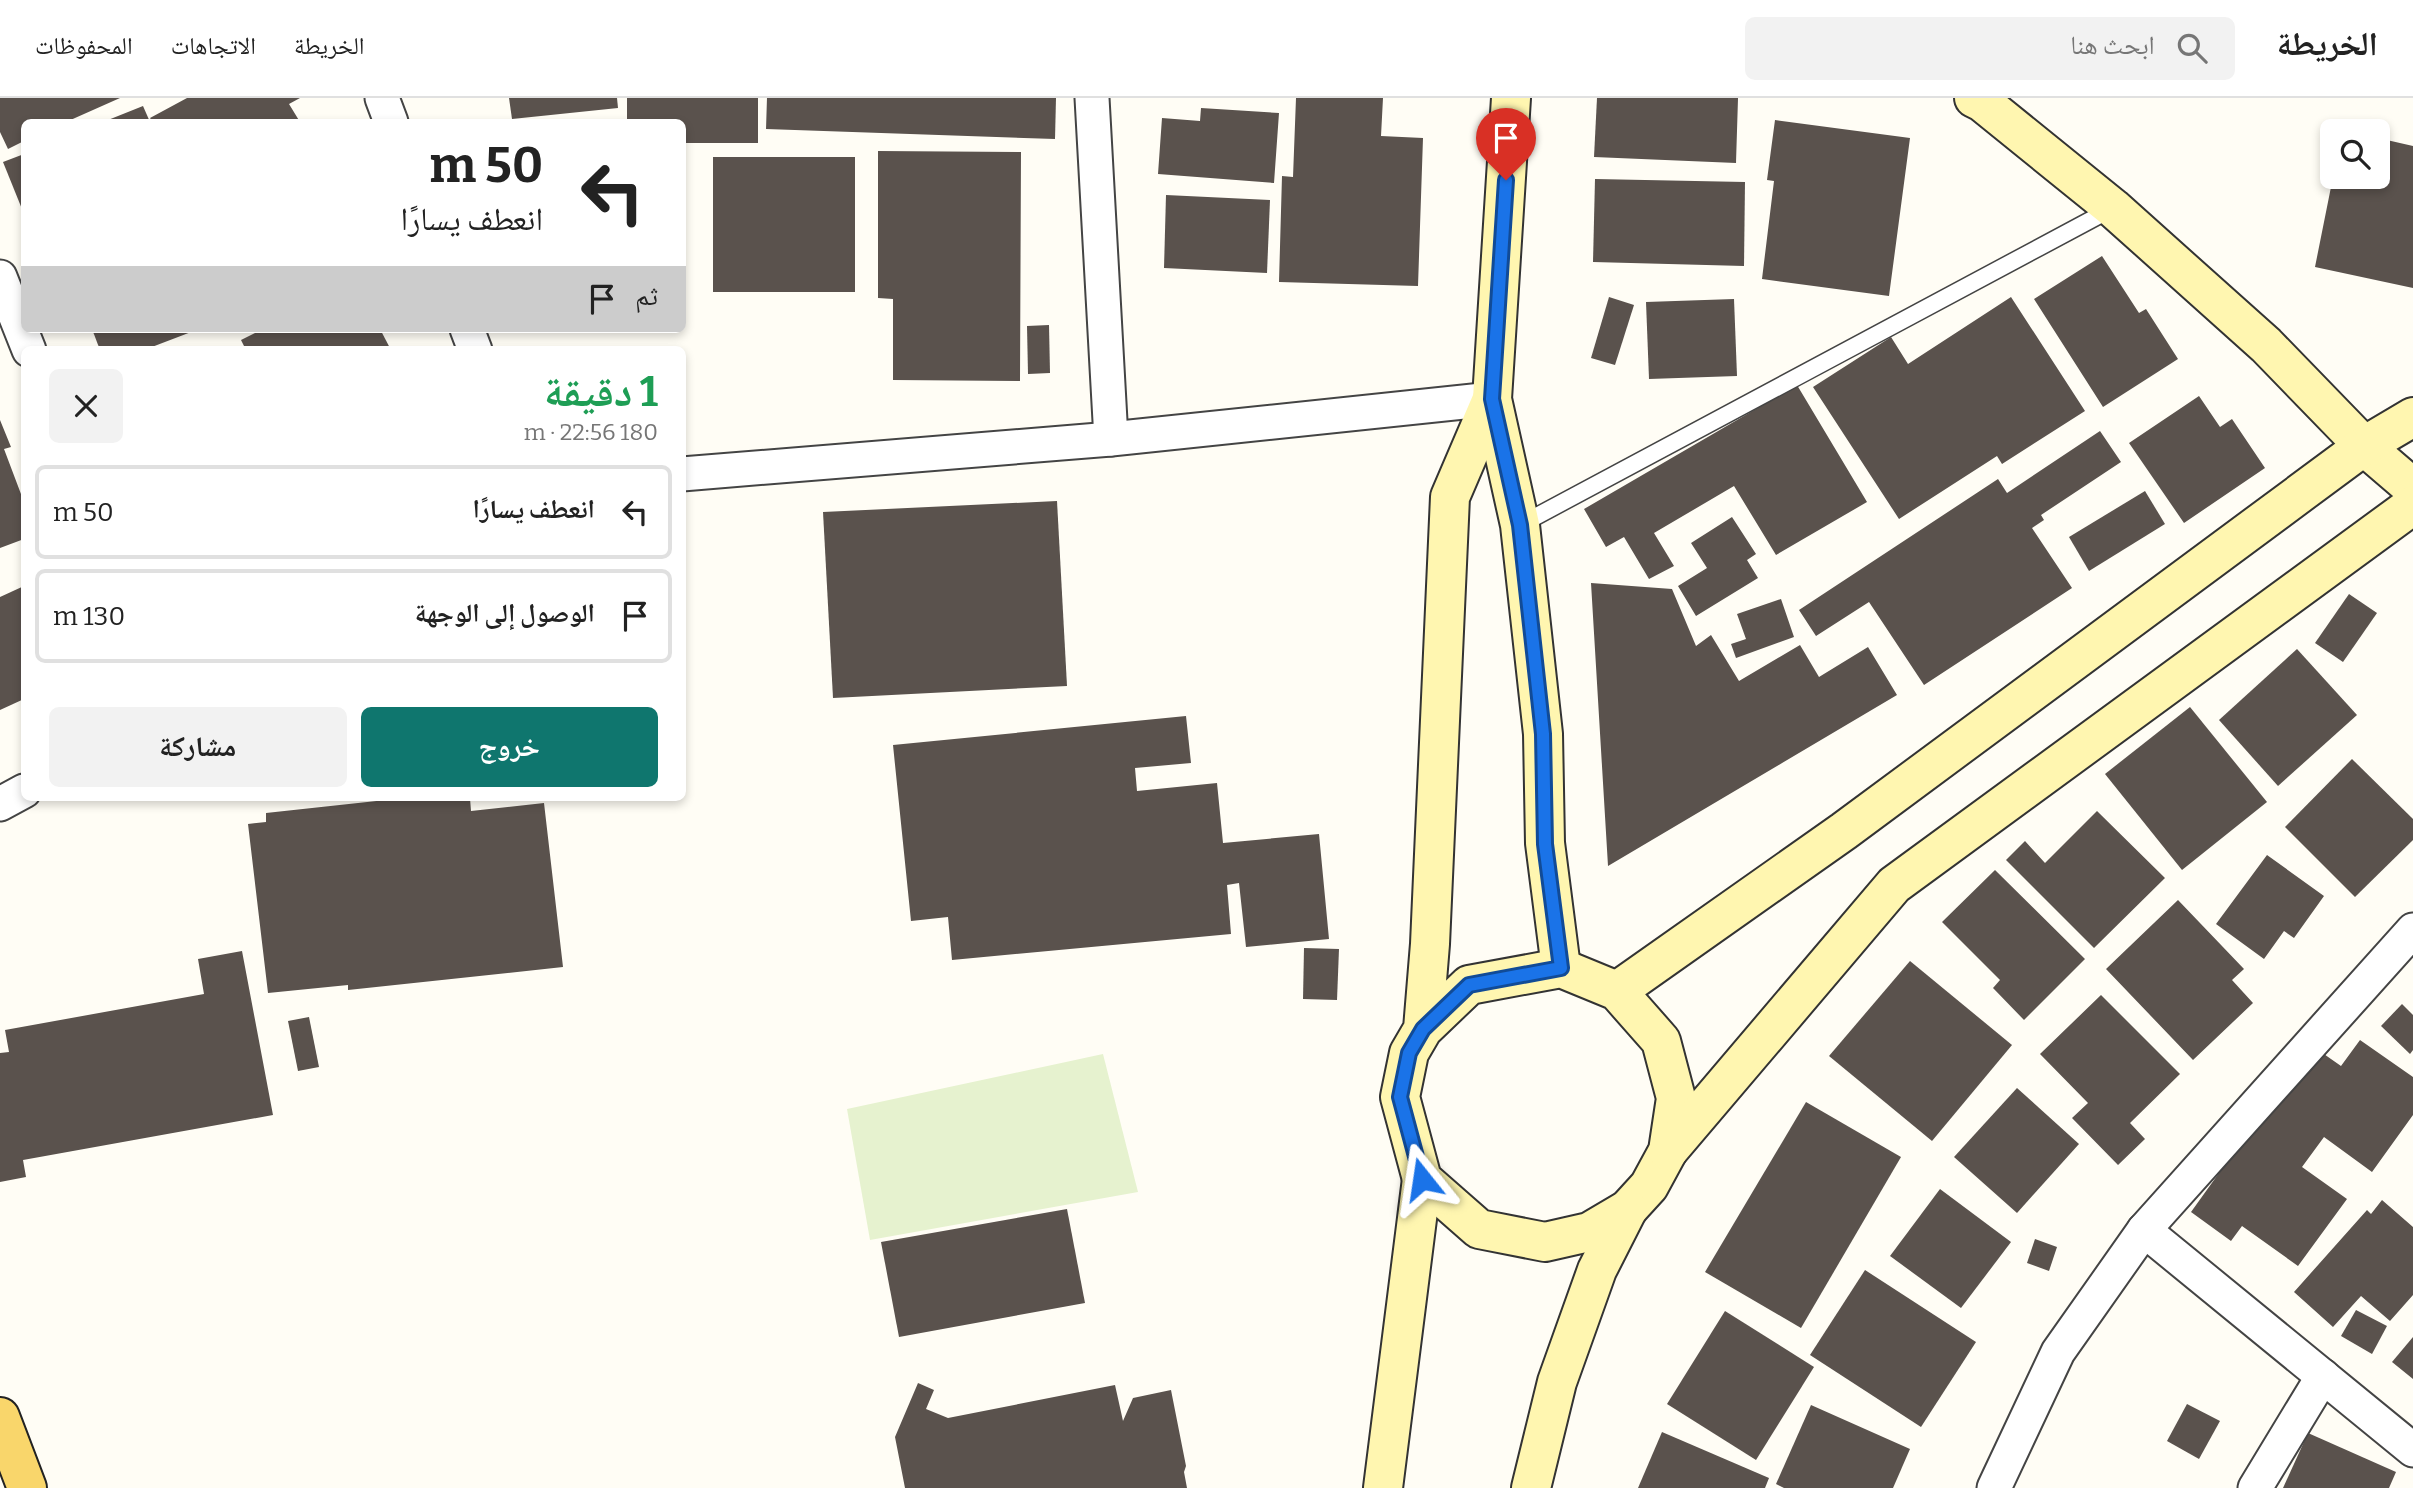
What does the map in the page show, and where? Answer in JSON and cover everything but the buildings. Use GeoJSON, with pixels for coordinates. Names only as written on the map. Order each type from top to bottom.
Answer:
{"type":"FeatureCollection","features":[{"type":"Feature","properties":{"kind":"main road"},"geometry":{"type":"LineString","coordinates":[[1511,98],[1492,399],[1520,525],[1543,734],[1545,844],[1561,968]]}},
{"type":"Feature","properties":{"kind":"main road"},"geometry":{"type":"LineString","coordinates":[[1980,99],[2113,208],[2266,345],[2364,446],[2413,488]]}},
{"type":"Feature","properties":{"kind":"main road"},"geometry":{"type":"LineString","coordinates":[[1423,1029],[1430,943],[1450,497],[1492,399]]}},
{"type":"Feature","properties":{"kind":"main road"},"geometry":{"type":"LineString","coordinates":[[1617,991],[1844,831],[2364,446],[2413,417]]}},
{"type":"Feature","properties":{"kind":"main road"},"geometry":{"type":"LineString","coordinates":[[1531,1488],[1557,1382],[1597,1270],[1628,1209],[1649,1186],[1668,1151],[1894,885],[2413,505]]}},
{"type":"Feature","properties":{"kind":"main road"},"geometry":{"type":"LineString","coordinates":[[1383,1488],[1422,1179],[1400,1097],[1409,1053],[1423,1029],[1469,985],[1561,968],[1617,991],[1661,1041],[1676,1098],[1668,1151]]}},
{"type":"Feature","properties":{"kind":"main road"},"geometry":{"type":"LineString","coordinates":[[1422,1179],[1479,1229],[1545,1242],[1589,1232],[1628,1209]]}},
{"type":"Feature","properties":{"kind":"main road"},"geometry":{"type":"LineString","coordinates":[[0,1417],[27,1488]]}},
{"type":"Feature","properties":{"kind":"street"},"geometry":{"type":"LineString","coordinates":[[382,98],[390,119]]}},
{"type":"Feature","properties":{"kind":"street"},"geometry":{"type":"LineString","coordinates":[[1092,98],[1111,439]]}},
{"type":"Feature","properties":{"kind":"street"},"geometry":{"type":"LineString","coordinates":[[0,277],[21,330]]}},
{"type":"Feature","properties":{"kind":"street"},"geometry":{"type":"LineString","coordinates":[[686,474],[1111,439],[1492,399]]}},
{"type":"Feature","properties":{"kind":"street"},"geometry":{"type":"LineString","coordinates":[[0,804],[21,793]]}},
{"type":"Feature","properties":{"kind":"street"},"geometry":{"type":"LineString","coordinates":[[1994,1488],[2058,1352],[2144,1230],[2413,930]]}},
{"type":"Feature","properties":{"kind":"street"},"geometry":{"type":"LineString","coordinates":[[2144,1230],[2413,1450]]}},
{"type":"Feature","properties":{"kind":"street"},"geometry":{"type":"LineString","coordinates":[[2255,1488],[2323,1376]]}},
{"type":"Feature","properties":{"kind":"lane"},"geometry":{"type":"LineString","coordinates":[[1520,525],[2113,208]]}},
{"type":"Feature","properties":{"kind":"green space"},"geometry":{"type":"Polygon","coordinates":[[[1103,1054],[1138,1192],[870,1240],[847,1109],[1103,1054]]]}},
{"type":"Feature","properties":{"kind":"route"},"geometry":{"type":"LineString","coordinates":[[1422,1179],[1400,1097],[1409,1053],[1423,1029],[1469,985],[1561,968],[1545,844],[1543,734],[1520,525],[1492,399],[1506,180]]}}]}
